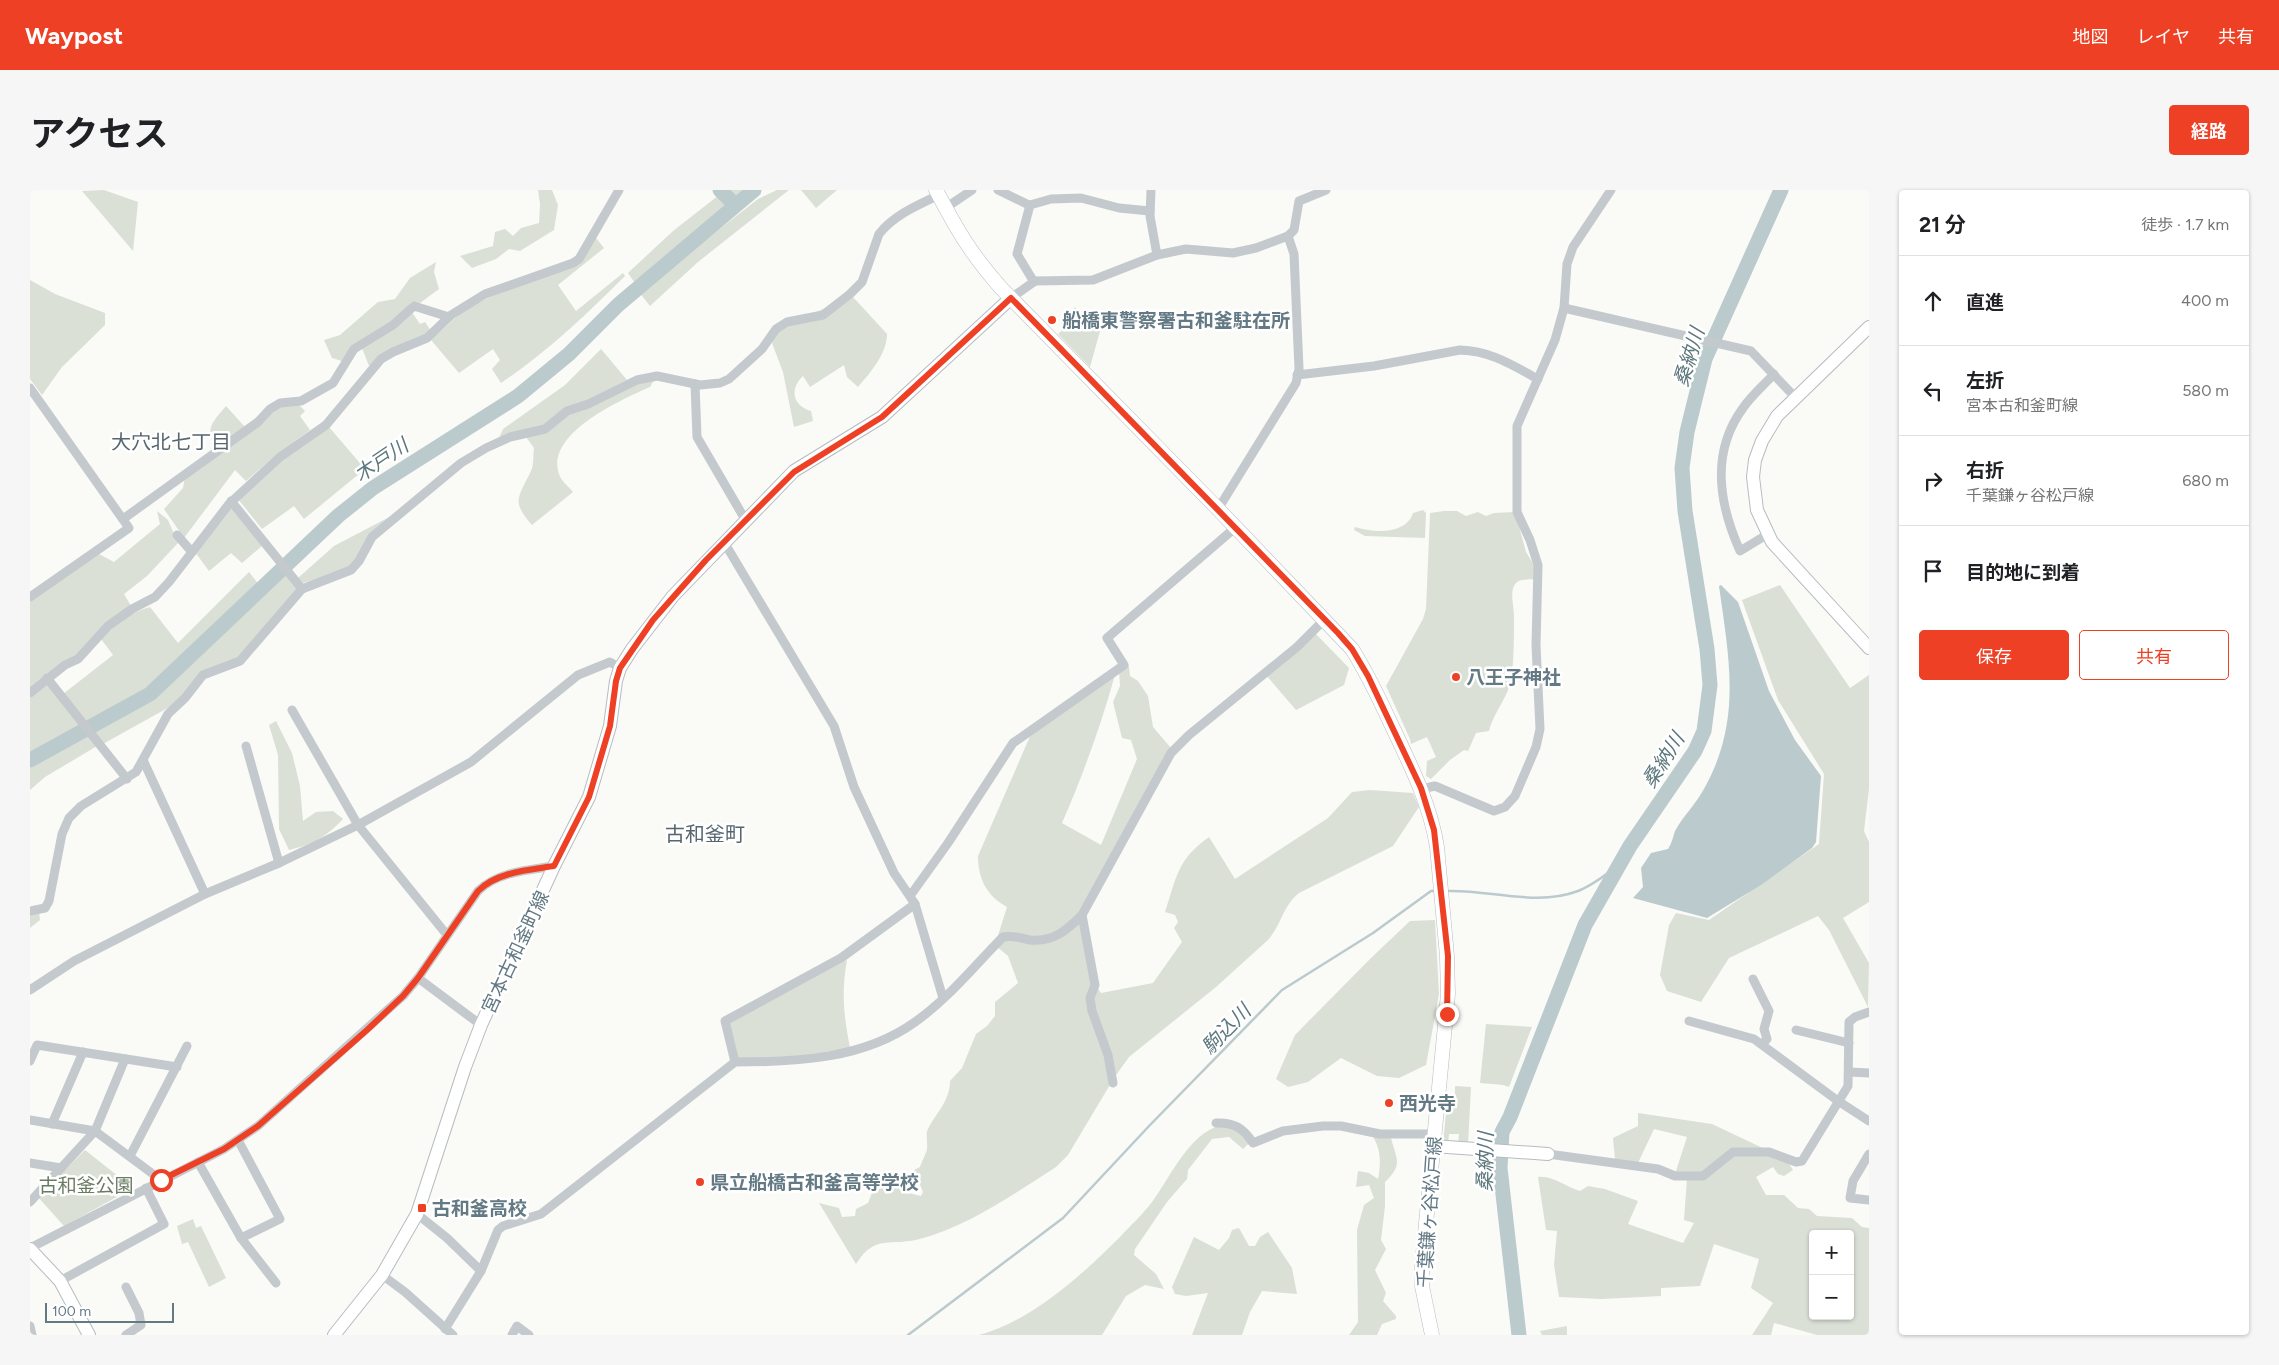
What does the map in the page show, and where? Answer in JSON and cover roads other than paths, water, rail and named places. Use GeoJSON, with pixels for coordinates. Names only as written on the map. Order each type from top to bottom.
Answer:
{"type":"FeatureCollection","features":[{"type":"Feature","properties":{"kind":"main road","name":"千葉鎌ヶ谷松戸線"},"geometry":{"type":"LineString","coordinates":[[937,192],[944,209],[973,255],[1011,298],[1236,527],[1352,649],[1368,676],[1421,788],[1434,830],[1448,956],[1448,994],[1422,1265],[1422,1286],[1432,1335]]}},
{"type":"Feature","properties":{"kind":"street"},"geometry":{"type":"LineString","coordinates":[[30,693],[47,678],[78,659],[108,626],[132,609],[155,597],[170,582],[231,501],[280,457],[326,426],[381,359],[427,338],[462,306],[485,294],[573,263],[579,259],[618,190]]}},
{"type":"Feature","properties":{"kind":"street"},"geometry":{"type":"LineString","coordinates":[[944,209],[972,190]]}},
{"type":"Feature","properties":{"kind":"street"},"geometry":{"type":"LineString","coordinates":[[998,190],[1028,205],[1051,199],[1081,198],[1119,208],[1150,211]]}},
{"type":"Feature","properties":{"kind":"street"},"geometry":{"type":"LineString","coordinates":[[1151,190],[1150,211],[1157,255]]}},
{"type":"Feature","properties":{"kind":"street"},"geometry":{"type":"LineString","coordinates":[[1011,298],[1034,282],[1045,280],[1094,280],[1157,255],[1186,249],[1233,253],[1256,248],[1288,236],[1294,230],[1300,200],[1326,190]]}},
{"type":"Feature","properties":{"kind":"street"},"geometry":{"type":"LineString","coordinates":[[1421,788],[1435,786],[1494,811],[1505,807],[1515,796],[1536,747],[1540,729],[1536,645],[1538,565],[1530,540],[1517,512],[1515,448],[1517,426],[1556,340],[1564,308],[1567,264],[1573,247],[1611,190]]}},
{"type":"Feature","properties":{"kind":"street"},"geometry":{"type":"LineString","coordinates":[[30,911],[45,908],[50,901],[62,834],[69,818],[81,806],[136,772],[168,714],[185,698],[203,675],[240,661],[302,589],[351,570],[359,561],[372,537],[461,464],[486,448],[510,438],[545,429],[566,411],[588,404],[637,380],[657,376],[695,384],[720,383],[729,379],[762,349],[776,329],[787,322],[813,318],[835,307],[862,282],[879,234],[884,228],[902,213],[937,192]]}},
{"type":"Feature","properties":{"kind":"street"},"geometry":{"type":"LineString","coordinates":[[1028,205],[1017,256],[1034,282]]}},
{"type":"Feature","properties":{"kind":"street"},"geometry":{"type":"LineString","coordinates":[[1218,509],[1296,383],[1299,369],[1294,254],[1288,236]]}},
{"type":"Feature","properties":{"kind":"street","name":"宮本古和釜町線"},"geometry":{"type":"LineString","coordinates":[[334,1335],[382,1274],[417,1214],[465,1067],[481,1025],[554,866],[589,797],[610,726],[616,681],[620,668],[653,620],[724,542],[803,464],[882,417],[1011,298]]}},
{"type":"Feature","properties":{"kind":"street"},"geometry":{"type":"LineString","coordinates":[[123,520],[258,422],[270,409],[280,403],[301,401],[333,383],[354,349],[393,325],[414,306],[449,317]]}},
{"type":"Feature","properties":{"kind":"street"},"geometry":{"type":"LineString","coordinates":[[1564,308],[1751,351],[1795,397]]}},
{"type":"Feature","properties":{"kind":"street"},"geometry":{"type":"LineString","coordinates":[[1869,327],[1795,397],[1768,428],[1755,460],[1753,477],[1757,510],[1768,534],[1782,554],[1869,648]]}},
{"type":"Feature","properties":{"kind":"street"},"geometry":{"type":"LineString","coordinates":[[1297,375],[1374,366],[1467,350],[1496,356],[1538,379]]}},
{"type":"Feature","properties":{"kind":"street"},"geometry":{"type":"LineString","coordinates":[[1768,534],[1740,551],[1723,503],[1721,474],[1727,440],[1742,408],[1774,374]]}},
{"type":"Feature","properties":{"kind":"street"},"geometry":{"type":"LineString","coordinates":[[695,384],[697,437],[746,521]]}},
{"type":"Feature","properties":{"kind":"street"},"geometry":{"type":"LineString","coordinates":[[30,388],[129,528],[30,597]]}},
{"type":"Feature","properties":{"kind":"street"},"geometry":{"type":"LineString","coordinates":[[153,498],[158,507]]}},
{"type":"Feature","properties":{"kind":"street"},"geometry":{"type":"LineString","coordinates":[[231,501],[302,589]]}},
{"type":"Feature","properties":{"kind":"street"},"geometry":{"type":"LineString","coordinates":[[735,1062],[725,1021],[841,958],[913,900],[1013,742],[1124,665],[1107,638],[1236,527]]}},
{"type":"Feature","properties":{"kind":"street"},"geometry":{"type":"LineString","coordinates":[[177,535],[192,552]]}},
{"type":"Feature","properties":{"kind":"street"},"geometry":{"type":"LineString","coordinates":[[724,542],[834,726],[854,787],[894,873],[913,900],[943,998]]}},
{"type":"Feature","properties":{"kind":"street"},"geometry":{"type":"LineString","coordinates":[[450,1332],[481,1271],[498,1230],[503,1226],[541,1214],[735,1062],[775,1062],[864,1049],[914,1023],[943,998],[1003,937],[1010,936],[1033,940],[1064,934],[1082,915],[1171,753],[1189,735],[1297,647],[1325,619]]}},
{"type":"Feature","properties":{"kind":"street"},"geometry":{"type":"LineString","coordinates":[[30,990],[74,961],[205,894],[279,863],[358,825],[471,762],[578,675],[610,662],[620,668]]}},
{"type":"Feature","properties":{"kind":"street"},"geometry":{"type":"LineString","coordinates":[[47,678],[127,779]]}},
{"type":"Feature","properties":{"kind":"street"},"geometry":{"type":"LineString","coordinates":[[292,710],[358,825],[447,935]]}},
{"type":"Feature","properties":{"kind":"street"},"geometry":{"type":"LineString","coordinates":[[246,746],[279,863]]}},
{"type":"Feature","properties":{"kind":"street"},"geometry":{"type":"LineString","coordinates":[[143,760],[205,894]]}},
{"type":"Feature","properties":{"kind":"street"},"geometry":{"type":"LineString","coordinates":[[90,1335],[60,1281],[30,1248],[224,1149],[258,1126],[403,996],[418,978],[486,882],[520,871],[554,866]]}},
{"type":"Feature","properties":{"kind":"street"},"geometry":{"type":"LineString","coordinates":[[1082,915],[1095,985],[1090,998],[1092,1011],[1108,1055],[1113,1083]]}},
{"type":"Feature","properties":{"kind":"street"},"geometry":{"type":"LineString","coordinates":[[418,978],[481,1025]]}},
{"type":"Feature","properties":{"kind":"street"},"geometry":{"type":"LineString","coordinates":[[1753,979],[1769,1011],[1764,1029],[1767,1039],[1762,1044]]}},
{"type":"Feature","properties":{"kind":"street"},"geometry":{"type":"LineString","coordinates":[[1216,1123],[1229,1122],[1245,1131],[1253,1143],[1283,1131],[1322,1126],[1342,1126],[1380,1134],[1434,1140],[1488,1150],[1548,1154],[1658,1169],[1675,1176],[1703,1176],[1733,1152],[1770,1152],[1796,1162],[1802,1161],[1848,1086],[1851,1019],[1869,1012]]}},
{"type":"Feature","properties":{"kind":"street"},"geometry":{"type":"LineString","coordinates":[[1689,1021],[1754,1039],[1838,1101],[1869,1121]]}},
{"type":"Feature","properties":{"kind":"street"},"geometry":{"type":"LineString","coordinates":[[1796,1030],[1849,1043]]}},
{"type":"Feature","properties":{"kind":"street"},"geometry":{"type":"LineString","coordinates":[[30,1061],[37,1045],[177,1067]]}},
{"type":"Feature","properties":{"kind":"street"},"geometry":{"type":"LineString","coordinates":[[130,1156],[187,1046]]}},
{"type":"Feature","properties":{"kind":"street"},"geometry":{"type":"LineString","coordinates":[[52,1124],[83,1052]]}},
{"type":"Feature","properties":{"kind":"street"},"geometry":{"type":"LineString","coordinates":[[30,1202],[95,1131],[125,1059]]}},
{"type":"Feature","properties":{"kind":"street"},"geometry":{"type":"LineString","coordinates":[[1848,1072],[1869,1073]]}},
{"type":"Feature","properties":{"kind":"street"},"geometry":{"type":"LineString","coordinates":[[30,1120],[95,1131],[161,1180]]}},
{"type":"Feature","properties":{"kind":"street"},"geometry":{"type":"LineString","coordinates":[[238,1140],[280,1219],[241,1238]]}},
{"type":"Feature","properties":{"kind":"street"},"geometry":{"type":"LineString","coordinates":[[1869,1154],[1853,1181],[1850,1198],[1869,1200]]}},
{"type":"Feature","properties":{"kind":"street"},"geometry":{"type":"LineString","coordinates":[[198,1162],[241,1238],[276,1283]]}},
{"type":"Feature","properties":{"kind":"street"},"geometry":{"type":"LineString","coordinates":[[30,1163],[61,1168]]}},
{"type":"Feature","properties":{"kind":"street"},"geometry":{"type":"LineString","coordinates":[[60,1281],[164,1224],[146,1188]]}},
{"type":"Feature","properties":{"kind":"street"},"geometry":{"type":"LineString","coordinates":[[417,1214],[447,1238],[481,1271]]}},
{"type":"Feature","properties":{"kind":"street"},"geometry":{"type":"LineString","coordinates":[[382,1274],[450,1332],[461,1335]]}},
{"type":"Feature","properties":{"kind":"street"},"geometry":{"type":"LineString","coordinates":[[126,1287],[139,1313],[141,1325],[126,1335]]}},
{"type":"Feature","properties":{"kind":"street"},"geometry":{"type":"LineString","coordinates":[[30,1326],[32,1335]]}},
{"type":"Feature","properties":{"kind":"street"},"geometry":{"type":"LineString","coordinates":[[512,1335],[517,1326],[528,1335]]}},
{"type":"Feature","properties":{"kind":"waterway"},"geometry":{"type":"LineString","coordinates":[[720,190],[735,205]]}},
{"type":"Feature","properties":{"kind":"waterway","name":"木戸川"},"geometry":{"type":"LineString","coordinates":[[30,760],[150,694],[338,516],[373,488],[518,396],[569,354],[618,305],[754,190]]}},
{"type":"Feature","properties":{"kind":"waterway","name":"桑納川"},"geometry":{"type":"LineString","coordinates":[[1519,1335],[1500,1168],[1502,1132],[1510,1117],[1585,925],[1630,846],[1695,751],[1704,731],[1710,685],[1707,649],[1685,511],[1682,468],[1687,432],[1705,359],[1781,190]]}},
{"type":"Feature","properties":{"kind":"waterway","name":"駒込川"},"geometry":{"type":"LineString","coordinates":[[1446,891],[1529,898],[1562,896],[1589,886],[1620,864]]}},
{"type":"Feature","properties":{"kind":"waterway","name":"駒込川"},"geometry":{"type":"LineString","coordinates":[[908,1335],[1063,1218],[1150,1125],[1282,990],[1373,933],[1431,891],[1436,891]]}},
{"type":"Feature","properties":{"kind":"place","name":"船橋東警察署古和釜駐在所"},"geometry":{"type":"Point","coordinates":[1052,320]}},
{"type":"Feature","properties":{"kind":"place","name":"八王子神社"},"geometry":{"type":"Point","coordinates":[1456,677]}},
{"type":"Feature","properties":{"kind":"place","name":"西光寺"},"geometry":{"type":"Point","coordinates":[1389,1103]}},
{"type":"Feature","properties":{"kind":"place","name":"県立船橋古和釜高等学校"},"geometry":{"type":"Point","coordinates":[700,1182]}},
{"type":"Feature","properties":{"kind":"place","name":"古和釜高校"},"geometry":{"type":"Point","coordinates":[422,1208]}},
{"type":"Feature","properties":{"kind":"district","name":"大穴北七丁目"},"geometry":{"type":"Point","coordinates":[171,442]}},
{"type":"Feature","properties":{"kind":"district","name":"古和釜町"},"geometry":{"type":"Point","coordinates":[705,834]}},
{"type":"Feature","properties":{"kind":"park label","name":"古和釜公園"},"geometry":{"type":"Point","coordinates":[86,1185]}}]}
